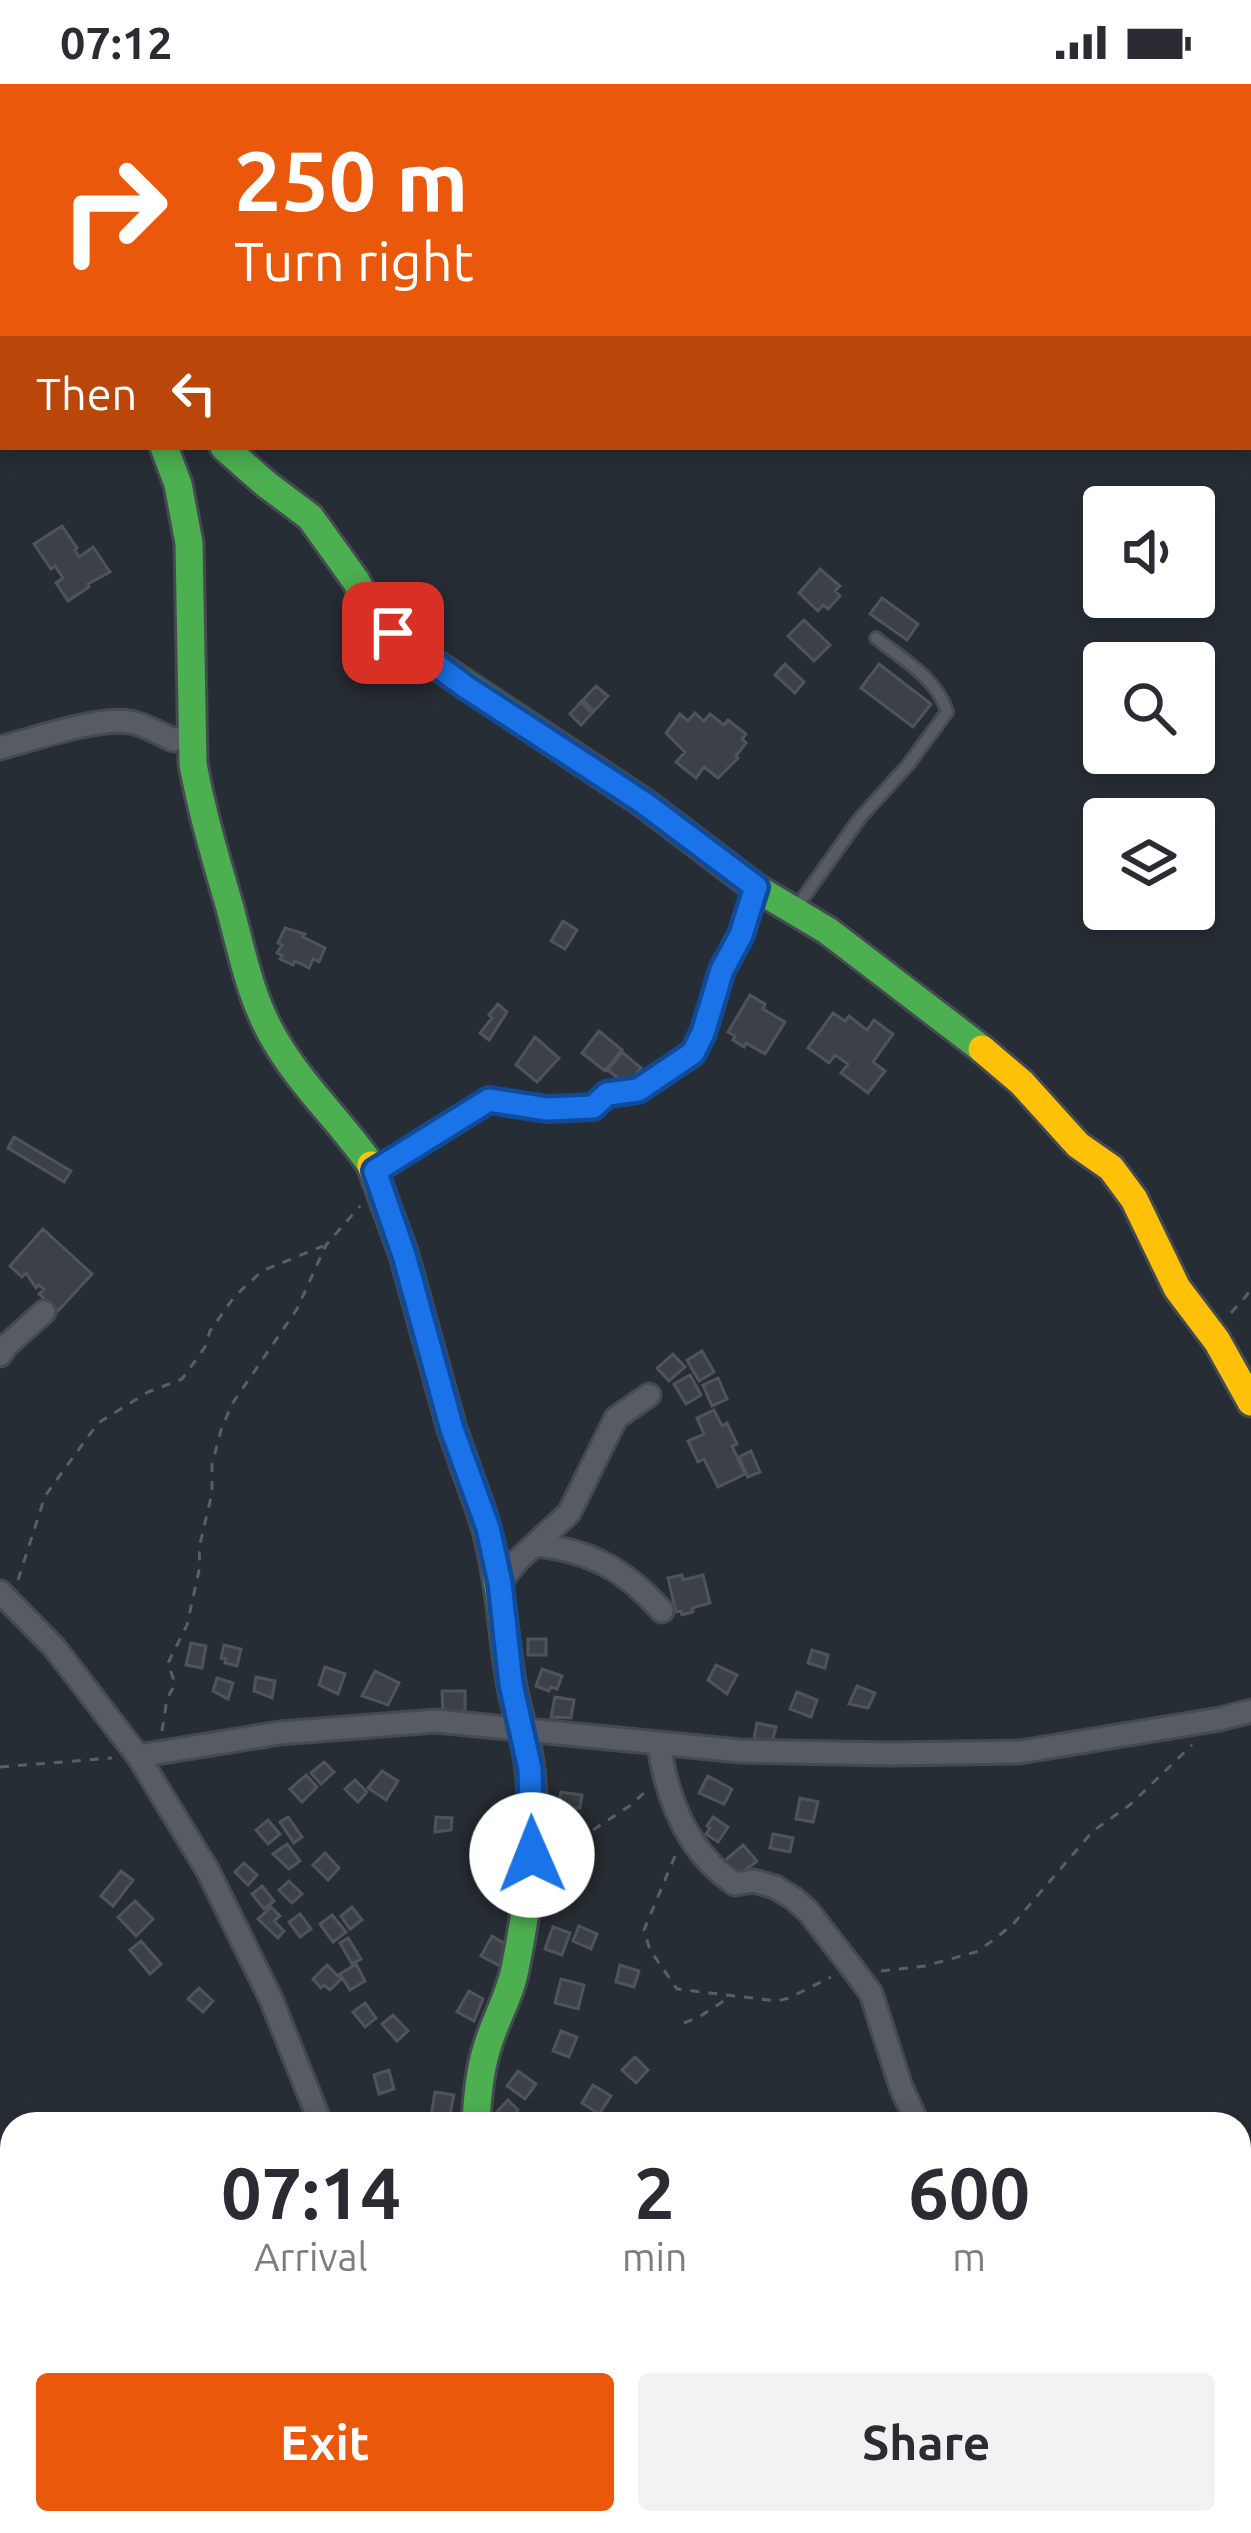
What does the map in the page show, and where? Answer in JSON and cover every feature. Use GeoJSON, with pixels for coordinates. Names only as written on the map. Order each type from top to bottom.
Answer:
{"type":"FeatureCollection","features":[{"type":"Feature","properties":{"kind":"street"},"geometry":{"type":"LineString","coordinates":[[165,450],[178,484],[189,543],[191,735],[200,797],[252,990],[286,1058],[351,1136],[377,1177],[404,1255],[452,1429],[488,1528],[500,1583],[511,1684],[530,1769],[532,1855],[516,1967],[486,2049],[477,2112]]}},
{"type":"Feature","properties":{"kind":"street"},"geometry":{"type":"LineString","coordinates":[[227,450],[310,517],[364,597],[402,642],[828,932],[1022,1083],[1078,1145],[1111,1168],[1135,1199],[1177,1288],[1217,1341],[1251,1402]]}},
{"type":"Feature","properties":{"kind":"street"},"geometry":{"type":"LineString","coordinates":[[0,748],[108,722],[129,722],[175,740],[191,735]]}},
{"type":"Feature","properties":{"kind":"street"},"geometry":{"type":"LineString","coordinates":[[377,1177],[489,1100],[547,1109],[593,1107],[607,1094],[638,1090],[693,1053],[756,887]]}},
{"type":"Feature","properties":{"kind":"street"},"geometry":{"type":"LineString","coordinates":[[0,1355],[44,1312]]}},
{"type":"Feature","properties":{"kind":"street"},"geometry":{"type":"LineString","coordinates":[[500,1583],[569,1513],[616,1418],[649,1395]]}},
{"type":"Feature","properties":{"kind":"street"},"geometry":{"type":"LineString","coordinates":[[537,1545],[605,1562],[639,1586],[662,1611]]}},
{"type":"Feature","properties":{"kind":"street"},"geometry":{"type":"LineString","coordinates":[[6,1599],[149,1753],[271,1999],[316,2112]]}},
{"type":"Feature","properties":{"kind":"street"},"geometry":{"type":"LineString","coordinates":[[149,1753],[280,1733],[436,1721],[740,1751],[1020,1752],[1251,1711]]}},
{"type":"Feature","properties":{"kind":"street"},"geometry":{"type":"LineString","coordinates":[[658,1745],[663,1776],[690,1841],[735,1884],[754,1881],[794,1898],[871,1993],[912,2112]]}},
{"type":"Feature","properties":{"kind":"lane"},"geometry":{"type":"LineString","coordinates":[[794,910],[860,818],[947,712],[932,683],[876,638]]}},
{"type":"Feature","properties":{"kind":"path"},"geometry":{"type":"LineString","coordinates":[[0,1767],[149,1753],[175,1684],[168,1663],[187,1625],[220,1430],[232,1404],[297,1309],[326,1245],[377,1177]]}},
{"type":"Feature","properties":{"kind":"path"},"geometry":{"type":"LineString","coordinates":[[6,1599],[45,1496],[98,1423],[148,1392],[182,1379],[234,1297],[262,1271],[326,1245]]}},
{"type":"Feature","properties":{"kind":"path"},"geometry":{"type":"LineString","coordinates":[[1217,1341],[1222,1323],[1251,1285]]}},
{"type":"Feature","properties":{"kind":"path"},"geometry":{"type":"LineString","coordinates":[[690,1841],[676,1854],[644,1930],[650,1949],[676,1989],[777,2001],[853,1969],[925,1966],[976,1952],[1015,1923],[1093,1831],[1131,1804],[1220,1719]]}},
{"type":"Feature","properties":{"kind":"path"},"geometry":{"type":"LineString","coordinates":[[593,1830],[663,1776]]}},
{"type":"Feature","properties":{"kind":"path"},"geometry":{"type":"LineString","coordinates":[[684,2023],[731,1996]]}},
{"type":"Feature","properties":{"kind":"building"},"geometry":{"type":"Polygon","coordinates":[[[62,526],[79,557],[93,547],[110,572],[68,601],[56,583],[63,578],[34,544],[62,526]]]}},
{"type":"Feature","properties":{"kind":"building"},"geometry":{"type":"Polygon","coordinates":[[[820,569],[840,586],[835,591],[840,596],[828,609],[823,605],[818,611],[799,593],[820,569]]]}},
{"type":"Feature","properties":{"kind":"building"},"geometry":{"type":"Polygon","coordinates":[[[882,598],[918,624],[907,640],[870,614],[882,598]]]}},
{"type":"Feature","properties":{"kind":"building"},"geometry":{"type":"Polygon","coordinates":[[[804,620],[830,645],[814,661],[788,636],[804,620]]]}},
{"type":"Feature","properties":{"kind":"building"},"geometry":{"type":"Polygon","coordinates":[[[785,664],[804,682],[795,693],[775,675],[785,664]]]}},
{"type":"Feature","properties":{"kind":"building"},"geometry":{"type":"Polygon","coordinates":[[[879,664],[931,704],[913,727],[861,688],[879,664]]]}},
{"type":"Feature","properties":{"kind":"building"},"geometry":{"type":"Polygon","coordinates":[[[596,686],[608,696],[594,711],[583,700],[596,686]]]}},
{"type":"Feature","properties":{"kind":"building"},"geometry":{"type":"Polygon","coordinates":[[[581,702],[592,713],[581,725],[570,714],[581,702]]]}},
{"type":"Feature","properties":{"kind":"building"},"geometry":{"type":"Polygon","coordinates":[[[695,713],[704,721],[710,714],[724,725],[728,720],[746,734],[738,758],[718,778],[704,767],[696,778],[676,762],[685,752],[666,733],[680,714],[688,721],[695,713]]]}},
{"type":"Feature","properties":{"kind":"building"},"geometry":{"type":"Polygon","coordinates":[[[563,921],[577,930],[565,949],[551,941],[563,921]]]}},
{"type":"Feature","properties":{"kind":"building"},"geometry":{"type":"Polygon","coordinates":[[[285,928],[325,948],[319,962],[313,959],[309,968],[280,959],[277,953],[282,945],[278,943],[285,928]]]}},
{"type":"Feature","properties":{"kind":"building"},"geometry":{"type":"Polygon","coordinates":[[[750,995],[785,1022],[765,1054],[746,1043],[744,1047],[728,1032],[750,995]]]}},
{"type":"Feature","properties":{"kind":"building"},"geometry":{"type":"Polygon","coordinates":[[[498,1004],[507,1012],[489,1040],[480,1033],[498,1004]]]}},
{"type":"Feature","properties":{"kind":"building"},"geometry":{"type":"Polygon","coordinates":[[[833,1013],[845,1021],[849,1016],[867,1030],[874,1020],[893,1034],[873,1062],[885,1071],[868,1093],[841,1073],[848,1064],[835,1055],[829,1063],[808,1048],[833,1013]]]}},
{"type":"Feature","properties":{"kind":"building"},"geometry":{"type":"Polygon","coordinates":[[[599,1031],[622,1050],[605,1071],[582,1053],[599,1031]]]}},
{"type":"Feature","properties":{"kind":"building"},"geometry":{"type":"Polygon","coordinates":[[[535,1037],[559,1058],[537,1082],[516,1065],[535,1037]]]}},
{"type":"Feature","properties":{"kind":"building"},"geometry":{"type":"Polygon","coordinates":[[[622,1052],[641,1068],[627,1086],[608,1070],[622,1052]]]}},
{"type":"Feature","properties":{"kind":"building"},"geometry":{"type":"Polygon","coordinates":[[[14,1137],[71,1171],[64,1182],[8,1148],[14,1137]]]}},
{"type":"Feature","properties":{"kind":"building"},"geometry":{"type":"Polygon","coordinates":[[[43,1229],[92,1274],[58,1311],[39,1294],[44,1289],[36,1288],[26,1273],[22,1277],[10,1266],[43,1229]]]}},
{"type":"Feature","properties":{"kind":"building"},"geometry":{"type":"Polygon","coordinates":[[[702,1351],[714,1372],[699,1381],[687,1360],[702,1351]]]}},
{"type":"Feature","properties":{"kind":"building"},"geometry":{"type":"Polygon","coordinates":[[[673,1354],[685,1367],[669,1381],[657,1368],[673,1354]]]}},
{"type":"Feature","properties":{"kind":"building"},"geometry":{"type":"Polygon","coordinates":[[[690,1375],[701,1395],[686,1404],[674,1384],[690,1375]]]}},
{"type":"Feature","properties":{"kind":"building"},"geometry":{"type":"Polygon","coordinates":[[[718,1378],[727,1399],[712,1406],[703,1385],[718,1378]]]}},
{"type":"Feature","properties":{"kind":"building"},"geometry":{"type":"Polygon","coordinates":[[[714,1410],[722,1426],[727,1423],[745,1474],[718,1487],[688,1441],[704,1434],[697,1418],[714,1410]]]}},
{"type":"Feature","properties":{"kind":"building"},"geometry":{"type":"Polygon","coordinates":[[[751,1451],[760,1472],[748,1477],[739,1457],[751,1451]]]}},
{"type":"Feature","properties":{"kind":"building"},"geometry":{"type":"Polygon","coordinates":[[[682,1575],[683,1580],[703,1575],[710,1603],[682,1615],[676,1612],[668,1578],[682,1575]]]}},
{"type":"Feature","properties":{"kind":"building"},"geometry":{"type":"Polygon","coordinates":[[[528,1639],[546,1639],[546,1655],[528,1655],[528,1639]]]}},
{"type":"Feature","properties":{"kind":"building"},"geometry":{"type":"Polygon","coordinates":[[[191,1643],[206,1646],[202,1668],[186,1665],[191,1643]]]}},
{"type":"Feature","properties":{"kind":"building"},"geometry":{"type":"Polygon","coordinates":[[[224,1645],[241,1649],[237,1666],[221,1658],[224,1645]]]}},
{"type":"Feature","properties":{"kind":"building"},"geometry":{"type":"Polygon","coordinates":[[[812,1650],[828,1655],[825,1668],[808,1663],[812,1650]]]}},
{"type":"Feature","properties":{"kind":"building"},"geometry":{"type":"Polygon","coordinates":[[[716,1665],[737,1675],[727,1694],[708,1680],[716,1665]]]}},
{"type":"Feature","properties":{"kind":"building"},"geometry":{"type":"Polygon","coordinates":[[[325,1667],[345,1674],[338,1694],[319,1685],[325,1667]]]}},
{"type":"Feature","properties":{"kind":"building"},"geometry":{"type":"Polygon","coordinates":[[[542,1669],[562,1676],[557,1689],[536,1686],[542,1669]]]}},
{"type":"Feature","properties":{"kind":"building"},"geometry":{"type":"Polygon","coordinates":[[[375,1671],[399,1683],[388,1705],[362,1696],[375,1671]]]}},
{"type":"Feature","properties":{"kind":"building"},"geometry":{"type":"Polygon","coordinates":[[[256,1677],[275,1681],[272,1698],[254,1691],[256,1677]]]}},
{"type":"Feature","properties":{"kind":"building"},"geometry":{"type":"Polygon","coordinates":[[[217,1678],[233,1683],[228,1699],[213,1691],[217,1678]]]}},
{"type":"Feature","properties":{"kind":"building"},"geometry":{"type":"Polygon","coordinates":[[[857,1686],[875,1693],[868,1708],[849,1704],[857,1686]]]}},
{"type":"Feature","properties":{"kind":"building"},"geometry":{"type":"Polygon","coordinates":[[[442,1691],[465,1691],[465,1714],[443,1715],[442,1691]]]}},
{"type":"Feature","properties":{"kind":"building"},"geometry":{"type":"Polygon","coordinates":[[[797,1692],[817,1700],[811,1717],[790,1709],[797,1692]]]}},
{"type":"Feature","properties":{"kind":"building"},"geometry":{"type":"Polygon","coordinates":[[[555,1697],[574,1700],[571,1718],[551,1717],[555,1697]]]}},
{"type":"Feature","properties":{"kind":"building"},"geometry":{"type":"Polygon","coordinates":[[[757,1723],[776,1727],[772,1742],[754,1738],[757,1723]]]}},
{"type":"Feature","properties":{"kind":"building"},"geometry":{"type":"Polygon","coordinates":[[[324,1762],[334,1772],[321,1784],[311,1773],[324,1762]]]}},
{"type":"Feature","properties":{"kind":"building"},"geometry":{"type":"Polygon","coordinates":[[[382,1771],[398,1781],[386,1800],[368,1788],[382,1771]]]}},
{"type":"Feature","properties":{"kind":"building"},"geometry":{"type":"Polygon","coordinates":[[[306,1775],[317,1787],[302,1802],[290,1789],[306,1775]]]}},
{"type":"Feature","properties":{"kind":"building"},"geometry":{"type":"Polygon","coordinates":[[[708,1776],[732,1789],[724,1804],[699,1793],[708,1776]]]}},
{"type":"Feature","properties":{"kind":"building"},"geometry":{"type":"Polygon","coordinates":[[[355,1780],[367,1792],[358,1802],[345,1789],[355,1780]]]}},
{"type":"Feature","properties":{"kind":"building"},"geometry":{"type":"Polygon","coordinates":[[[561,1792],[582,1795],[580,1808],[558,1808],[561,1792]]]}},
{"type":"Feature","properties":{"kind":"building"},"geometry":{"type":"Polygon","coordinates":[[[800,1798],[818,1802],[813,1822],[796,1819],[800,1798]]]}},
{"type":"Feature","properties":{"kind":"building"},"geometry":{"type":"Polygon","coordinates":[[[288,1817],[302,1837],[294,1843],[280,1822],[288,1817]]]}},
{"type":"Feature","properties":{"kind":"building"},"geometry":{"type":"Polygon","coordinates":[[[436,1817],[452,1818],[451,1830],[435,1832],[436,1817]]]}},
{"type":"Feature","properties":{"kind":"building"},"geometry":{"type":"Polygon","coordinates":[[[713,1817],[728,1827],[718,1842],[706,1834],[713,1817]]]}},
{"type":"Feature","properties":{"kind":"building"},"geometry":{"type":"Polygon","coordinates":[[[268,1820],[280,1834],[268,1844],[256,1830],[268,1820]]]}},
{"type":"Feature","properties":{"kind":"building"},"geometry":{"type":"Polygon","coordinates":[[[480,1824],[498,1831],[493,1846],[474,1839],[480,1824]]]}},
{"type":"Feature","properties":{"kind":"building"},"geometry":{"type":"Polygon","coordinates":[[[773,1834],[793,1838],[790,1852],[770,1848],[773,1834]]]}},
{"type":"Feature","properties":{"kind":"building"},"geometry":{"type":"Polygon","coordinates":[[[563,1840],[581,1842],[579,1856],[560,1855],[563,1840]]]}},
{"type":"Feature","properties":{"kind":"building"},"geometry":{"type":"Polygon","coordinates":[[[287,1844],[300,1861],[289,1869],[273,1854],[287,1844]]]}},
{"type":"Feature","properties":{"kind":"building"},"geometry":{"type":"Polygon","coordinates":[[[743,1845],[757,1861],[735,1878],[722,1863],[743,1845]]]}},
{"type":"Feature","properties":{"kind":"building"},"geometry":{"type":"Polygon","coordinates":[[[325,1853],[339,1868],[328,1880],[313,1865],[325,1853]]]}},
{"type":"Feature","properties":{"kind":"building"},"geometry":{"type":"Polygon","coordinates":[[[548,1854],[574,1861],[570,1878],[544,1867],[548,1854]]]}},
{"type":"Feature","properties":{"kind":"building"},"geometry":{"type":"Polygon","coordinates":[[[244,1863],[257,1875],[248,1885],[235,1872],[244,1863]]]}},
{"type":"Feature","properties":{"kind":"building"},"geometry":{"type":"Polygon","coordinates":[[[121,1871],[133,1880],[113,1906],[101,1896],[121,1871]]]}},
{"type":"Feature","properties":{"kind":"building"},"geometry":{"type":"Polygon","coordinates":[[[289,1881],[302,1894],[292,1903],[279,1890],[289,1881]]]}},
{"type":"Feature","properties":{"kind":"building"},"geometry":{"type":"Polygon","coordinates":[[[262,1886],[274,1901],[264,1909],[252,1894],[262,1886]]]}},
{"type":"Feature","properties":{"kind":"building"},"geometry":{"type":"Polygon","coordinates":[[[135,1901],[153,1919],[136,1936],[118,1917],[135,1901]]]}},
{"type":"Feature","properties":{"kind":"building"},"geometry":{"type":"Polygon","coordinates":[[[271,1907],[280,1916],[274,1921],[284,1931],[278,1938],[258,1919],[271,1907]]]}},
{"type":"Feature","properties":{"kind":"building"},"geometry":{"type":"Polygon","coordinates":[[[352,1907],[362,1920],[350,1929],[341,1916],[352,1907]]]}},
{"type":"Feature","properties":{"kind":"building"},"geometry":{"type":"Polygon","coordinates":[[[300,1914],[311,1929],[300,1937],[289,1922],[300,1914]]]}},
{"type":"Feature","properties":{"kind":"building"},"geometry":{"type":"Polygon","coordinates":[[[332,1915],[346,1932],[333,1942],[320,1924],[332,1915]]]}},
{"type":"Feature","properties":{"kind":"building"},"geometry":{"type":"Polygon","coordinates":[[[579,1926],[597,1934],[591,1949],[573,1941],[579,1926]]]}},
{"type":"Feature","properties":{"kind":"building"},"geometry":{"type":"Polygon","coordinates":[[[553,1927],[570,1933],[562,1955],[545,1949],[553,1927]]]}},
{"type":"Feature","properties":{"kind":"building"},"geometry":{"type":"Polygon","coordinates":[[[492,1936],[507,1945],[500,1966],[481,1956],[492,1936]]]}},
{"type":"Feature","properties":{"kind":"building"},"geometry":{"type":"Polygon","coordinates":[[[348,1938],[361,1959],[352,1964],[340,1943],[348,1938]]]}},
{"type":"Feature","properties":{"kind":"building"},"geometry":{"type":"Polygon","coordinates":[[[141,1941],[161,1964],[150,1974],[130,1950],[141,1941]]]}},
{"type":"Feature","properties":{"kind":"building"},"geometry":{"type":"Polygon","coordinates":[[[356,1964],[365,1981],[350,1990],[340,1974],[356,1964]]]}},
{"type":"Feature","properties":{"kind":"building"},"geometry":{"type":"Polygon","coordinates":[[[327,1965],[341,1979],[330,1990],[313,1979],[327,1965]]]}},
{"type":"Feature","properties":{"kind":"building"},"geometry":{"type":"Polygon","coordinates":[[[620,1965],[639,1971],[634,1987],[616,1982],[620,1965]]]}},
{"type":"Feature","properties":{"kind":"building"},"geometry":{"type":"Polygon","coordinates":[[[561,1979],[584,1985],[578,2009],[555,2003],[561,1979]]]}},
{"type":"Feature","properties":{"kind":"building"},"geometry":{"type":"Polygon","coordinates":[[[199,1988],[213,2001],[203,2012],[188,1999],[199,1988]]]}},
{"type":"Feature","properties":{"kind":"building"},"geometry":{"type":"Polygon","coordinates":[[[469,1991],[483,1999],[474,2021],[457,2012],[469,1991]]]}},
{"type":"Feature","properties":{"kind":"building"},"geometry":{"type":"Polygon","coordinates":[[[365,2003],[376,2018],[365,2027],[353,2012],[365,2003]]]}},
{"type":"Feature","properties":{"kind":"building"},"geometry":{"type":"Polygon","coordinates":[[[393,2015],[408,2031],[397,2041],[382,2024],[393,2015]]]}},
{"type":"Feature","properties":{"kind":"building"},"geometry":{"type":"Polygon","coordinates":[[[561,2031],[577,2037],[569,2057],[553,2051],[561,2031]]]}},
{"type":"Feature","properties":{"kind":"building"},"geometry":{"type":"Polygon","coordinates":[[[635,2057],[648,2070],[636,2083],[622,2070],[635,2057]]]}},
{"type":"Feature","properties":{"kind":"building"},"geometry":{"type":"Polygon","coordinates":[[[389,2070],[394,2089],[379,2094],[374,2075],[389,2070]]]}},
{"type":"Feature","properties":{"kind":"building"},"geometry":{"type":"Polygon","coordinates":[[[518,2071],[536,2084],[525,2099],[507,2086],[518,2071]]]}},
{"type":"Feature","properties":{"kind":"building"},"geometry":{"type":"Polygon","coordinates":[[[593,2085],[611,2096],[600,2112],[582,2103],[593,2085]]]}},
{"type":"Feature","properties":{"kind":"building"},"geometry":{"type":"Polygon","coordinates":[[[435,2092],[454,2095],[450,2112],[432,2112],[435,2092]]]}},
{"type":"Feature","properties":{"kind":"building"},"geometry":{"type":"Polygon","coordinates":[[[508,2100],[518,2110],[516,2112],[497,2112],[508,2100]]]}},
{"type":"Feature","properties":{"kind":"traffic: fast"},"geometry":{"type":"LineString","coordinates":[[165,450],[178,484],[189,543],[193,764],[248,976],[285,1057],[371,1165]]}},
{"type":"Feature","properties":{"kind":"traffic: fast"},"geometry":{"type":"LineString","coordinates":[[227,450],[310,517],[364,597],[402,642],[644,803],[756,888],[828,931],[982,1049]]}},
{"type":"Feature","properties":{"kind":"traffic: fast"},"geometry":{"type":"LineString","coordinates":[[477,2112],[489,2040],[510,1986],[521,1939],[533,1812],[492,1551],[480,1508]]}},
{"type":"Feature","properties":{"kind":"traffic: slow"},"geometry":{"type":"LineString","coordinates":[[982,1049],[1022,1083],[1078,1145],[1111,1168],[1134,1199],[1177,1288],[1217,1341],[1251,1402]]}},
{"type":"Feature","properties":{"kind":"traffic: slow"},"geometry":{"type":"LineString","coordinates":[[371,1165],[404,1255],[452,1429],[480,1508]]}},
{"type":"Feature","properties":{"kind":"route"},"geometry":{"type":"LineString","coordinates":[[393,633],[466,687],[644,803],[756,887],[693,1053],[653,1082],[638,1090],[607,1094],[593,1107],[547,1109],[489,1100],[375,1171],[404,1255],[452,1429],[488,1528],[500,1583],[511,1684],[530,1769],[532,1855]]}}]}
